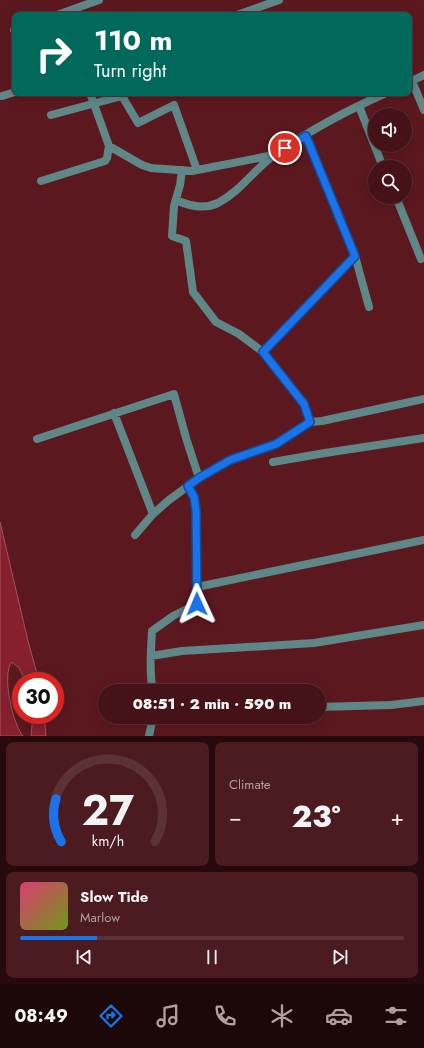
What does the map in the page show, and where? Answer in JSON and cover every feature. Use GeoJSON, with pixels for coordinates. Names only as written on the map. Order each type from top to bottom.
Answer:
{"type":"FeatureCollection","features":[{"type":"Feature","properties":{"kind":"street"},"geometry":{"type":"LineString","coordinates":[[64,12],[98,0]]}},
{"type":"Feature","properties":{"kind":"street"},"geometry":{"type":"LineString","coordinates":[[243,12],[261,3],[279,0]]}},
{"type":"Feature","properties":{"kind":"street"},"geometry":{"type":"LineString","coordinates":[[412,81],[424,75]]}},
{"type":"Feature","properties":{"kind":"street"},"geometry":{"type":"LineString","coordinates":[[412,86],[424,110]]}},
{"type":"Feature","properties":{"kind":"street"},"geometry":{"type":"LineString","coordinates":[[2,96],[12,93]]}},
{"type":"Feature","properties":{"kind":"street"},"geometry":{"type":"LineString","coordinates":[[41,181],[105,161],[107,158],[108,146],[91,96]]}},
{"type":"Feature","properties":{"kind":"street"},"geometry":{"type":"LineString","coordinates":[[51,115],[122,96],[138,123],[174,105],[197,170]]}},
{"type":"Feature","properties":{"kind":"street"},"geometry":{"type":"LineString","coordinates":[[176,200],[196,206],[208,206],[217,203],[231,194],[275,154],[358,106],[380,96]]}},
{"type":"Feature","properties":{"kind":"street"},"geometry":{"type":"LineString","coordinates":[[358,106],[381,160]]}},
{"type":"Feature","properties":{"kind":"street"},"geometry":{"type":"LineString","coordinates":[[306,136],[355,256],[369,307]]}},
{"type":"Feature","properties":{"kind":"street"},"geometry":{"type":"LineString","coordinates":[[108,146],[142,165],[151,168],[182,170],[197,170],[275,154]]}},
{"type":"Feature","properties":{"kind":"street"},"geometry":{"type":"LineString","coordinates":[[182,170],[180,185],[174,206],[172,236],[186,241],[193,292],[216,322],[239,334],[263,352],[304,404],[310,422]]}},
{"type":"Feature","properties":{"kind":"street"},"geometry":{"type":"LineString","coordinates":[[399,204],[421,259]]}},
{"type":"Feature","properties":{"kind":"street"},"geometry":{"type":"LineString","coordinates":[[263,352],[355,256]]}},
{"type":"Feature","properties":{"kind":"street"},"geometry":{"type":"LineString","coordinates":[[37,439],[174,394],[199,478]]}},
{"type":"Feature","properties":{"kind":"street"},"geometry":{"type":"LineString","coordinates":[[135,535],[153,514],[199,478],[230,460],[276,444],[310,422],[322,421],[424,399]]}},
{"type":"Feature","properties":{"kind":"street"},"geometry":{"type":"LineString","coordinates":[[114,413],[153,514]]}},
{"type":"Feature","properties":{"kind":"street"},"geometry":{"type":"LineString","coordinates":[[273,462],[424,438]]}},
{"type":"Feature","properties":{"kind":"street"},"geometry":{"type":"LineString","coordinates":[[151,684],[152,631],[173,616],[197,604],[196,510],[194,497],[188,486]]}},
{"type":"Feature","properties":{"kind":"street"},"geometry":{"type":"LineString","coordinates":[[196,587],[424,540]]}},
{"type":"Feature","properties":{"kind":"street"},"geometry":{"type":"LineString","coordinates":[[151,656],[182,651],[314,643],[424,625]]}},
{"type":"Feature","properties":{"kind":"street"},"geometry":{"type":"LineString","coordinates":[[326,707],[391,705],[424,701]]}},
{"type":"Feature","properties":{"kind":"street"},"geometry":{"type":"LineString","coordinates":[[149,736],[152,724]]}},
{"type":"Feature","properties":{"kind":"shaded area"},"geometry":{"type":"Polygon","coordinates":[[[0,522],[37,672],[21,672],[12,662],[9,668],[8,688],[12,711],[12,724],[17,724],[23,736],[0,736],[0,522]]]}},
{"type":"Feature","properties":{"kind":"shaded area"},"geometry":{"type":"Polygon","coordinates":[[[32,724],[45,724],[46,736],[31,736],[32,724]]]}},
{"type":"Feature","properties":{"kind":"route"},"geometry":{"type":"LineString","coordinates":[[197,604],[196,510],[194,497],[188,486],[230,460],[276,444],[310,422],[304,404],[263,352],[355,256],[306,136],[285,148]]}}]}
